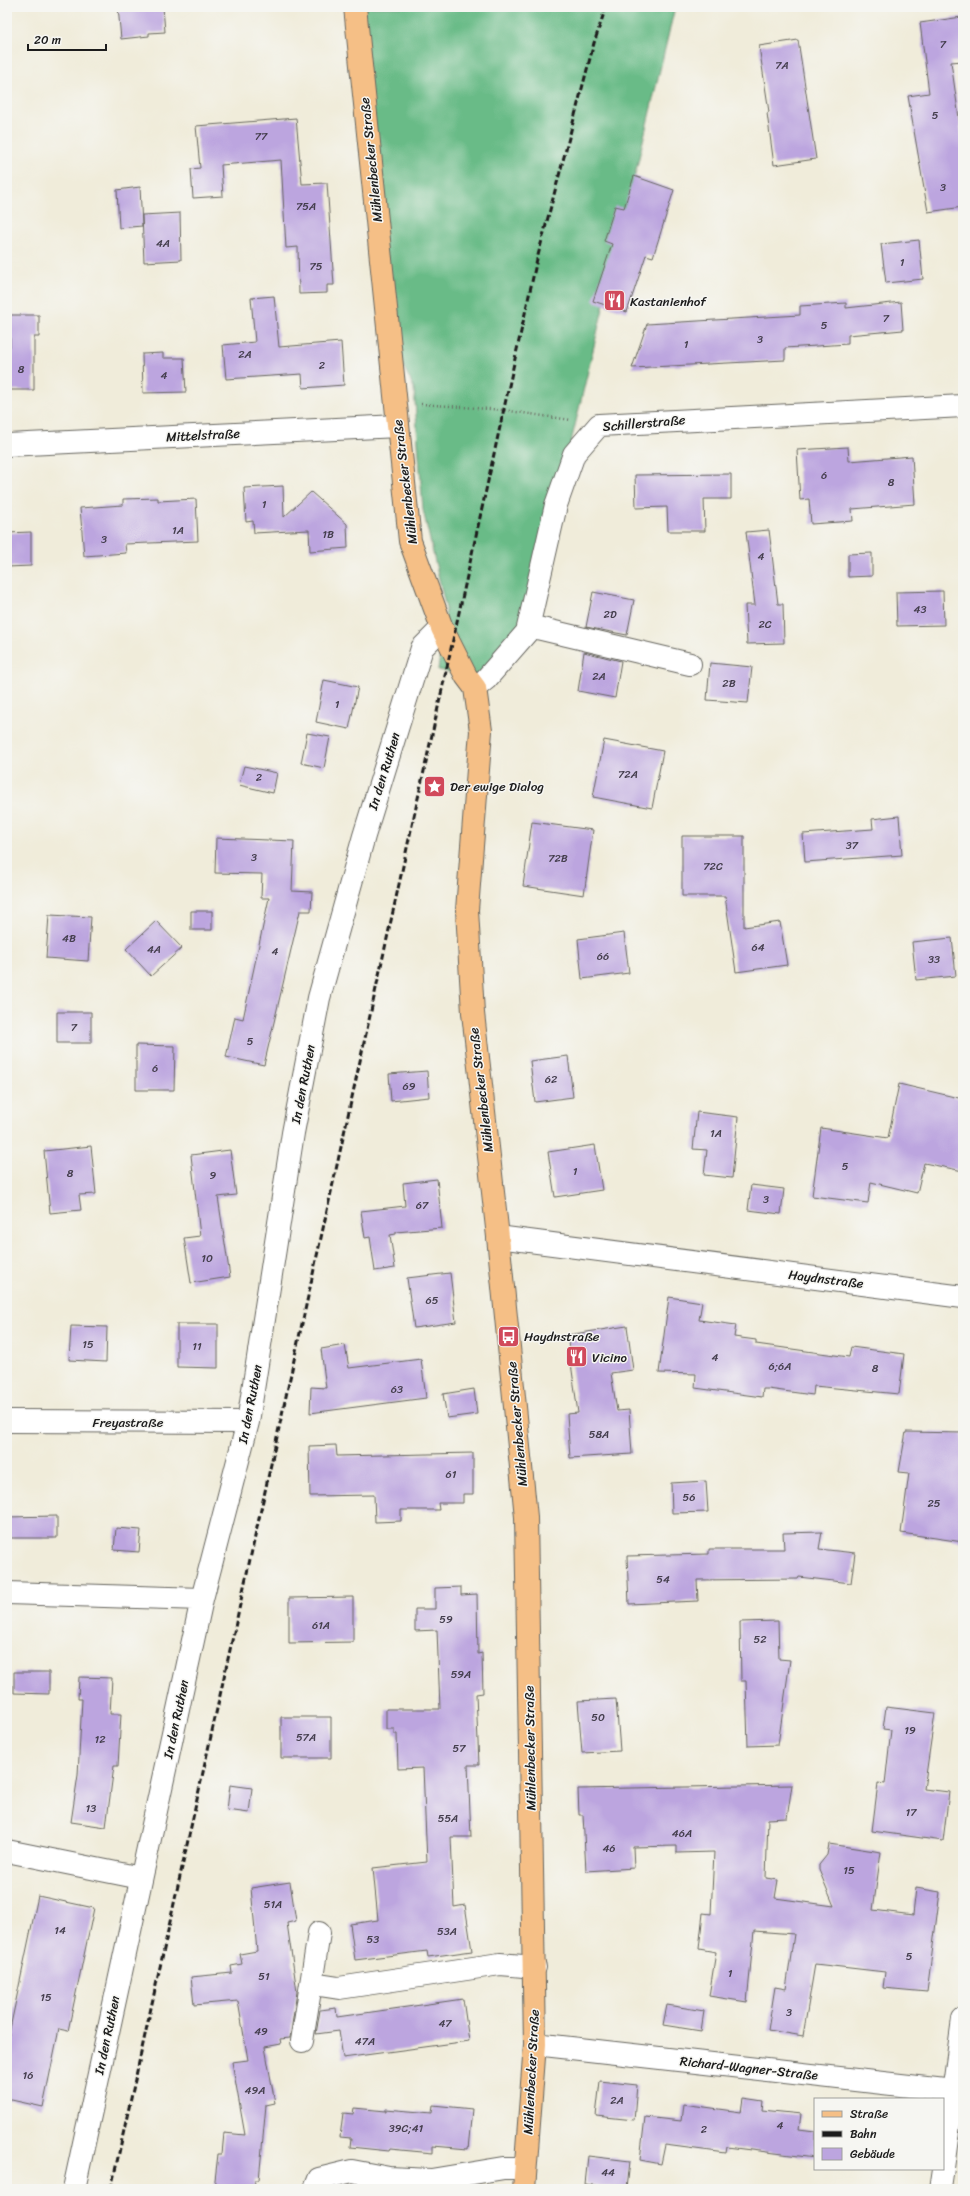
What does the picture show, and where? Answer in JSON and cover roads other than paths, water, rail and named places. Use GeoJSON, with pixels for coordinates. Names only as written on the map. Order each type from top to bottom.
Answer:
{"type":"FeatureCollection","features":[{"type":"Feature","properties":{"kind":"main road","name":"Mühlenbecker Straße"},"geometry":{"type":"LineString","coordinates":[[355,7],[410,541],[442,628],[466,676],[475,688],[480,731],[467,910],[473,1013],[498,1237],[526,1517],[536,2044],[525,2179]]}},
{"type":"Feature","properties":{"kind":"street","name":"Schillerstraße"},"geometry":{"type":"LineString","coordinates":[[475,688],[486,679],[527,632],[556,505],[574,454],[599,425],[963,406]]}},
{"type":"Feature","properties":{"kind":"street","name":"Mittelstraße"},"geometry":{"type":"LineString","coordinates":[[7,445],[398,426]]}},
{"type":"Feature","properties":{"kind":"street"},"geometry":{"type":"LineString","coordinates":[[529,626],[690,664]]}},
{"type":"Feature","properties":{"kind":"street","name":"In den Ruthen"},"geometry":{"type":"LineString","coordinates":[[74,2189],[202,1600],[248,1422],[293,1133],[319,998],[364,836],[422,648],[442,628]]}},
{"type":"Feature","properties":{"kind":"street","name":"Haydnstraße"},"geometry":{"type":"LineString","coordinates":[[498,1237],[963,1297]]}},
{"type":"Feature","properties":{"kind":"street","name":"Freyastraße"},"geometry":{"type":"LineString","coordinates":[[7,1421],[248,1422]]}},
{"type":"Feature","properties":{"kind":"street"},"geometry":{"type":"LineString","coordinates":[[7,1593],[202,1600]]}},
{"type":"Feature","properties":{"kind":"street"},"geometry":{"type":"LineString","coordinates":[[7,1851],[141,1878]]}},
{"type":"Feature","properties":{"kind":"street"},"geometry":{"type":"LineString","coordinates":[[302,2041],[313,1984],[319,1933]]}},
{"type":"Feature","properties":{"kind":"street"},"geometry":{"type":"LineString","coordinates":[[313,1984],[339,1988],[500,1964],[535,1967]]}},
{"type":"Feature","properties":{"kind":"street"},"geometry":{"type":"LineString","coordinates":[[944,2163],[958,2091],[963,2019]]}},
{"type":"Feature","properties":{"kind":"street","name":"Richard-Wagner-Straße"},"geometry":{"type":"LineString","coordinates":[[536,2044],[958,2091]]}},
{"type":"Feature","properties":{"kind":"street"},"geometry":{"type":"LineString","coordinates":[[315,2189],[319,2179],[352,2171],[389,2178],[431,2180],[504,2168],[525,2179]]}},
{"type":"Feature","properties":{"kind":"street"},"geometry":{"type":"LineString","coordinates":[[940,2189],[943,2170]]}},
{"type":"Feature","properties":{"kind":"railway"},"geometry":{"type":"LineString","coordinates":[[111,2189],[537,259],[594,43],[606,7]]}},
{"type":"Feature","properties":{"kind":"place","name":"Kastanienhof"},"geometry":{"type":"Point","coordinates":[615,301]}},
{"type":"Feature","properties":{"kind":"place","name":"Der ewige Dialog"},"geometry":{"type":"Point","coordinates":[435,786]}},
{"type":"Feature","properties":{"kind":"place","name":"Haydnstraße"},"geometry":{"type":"Point","coordinates":[509,1336]}},
{"type":"Feature","properties":{"kind":"place","name":"Vicino"},"geometry":{"type":"Point","coordinates":[577,1357]}}]}
